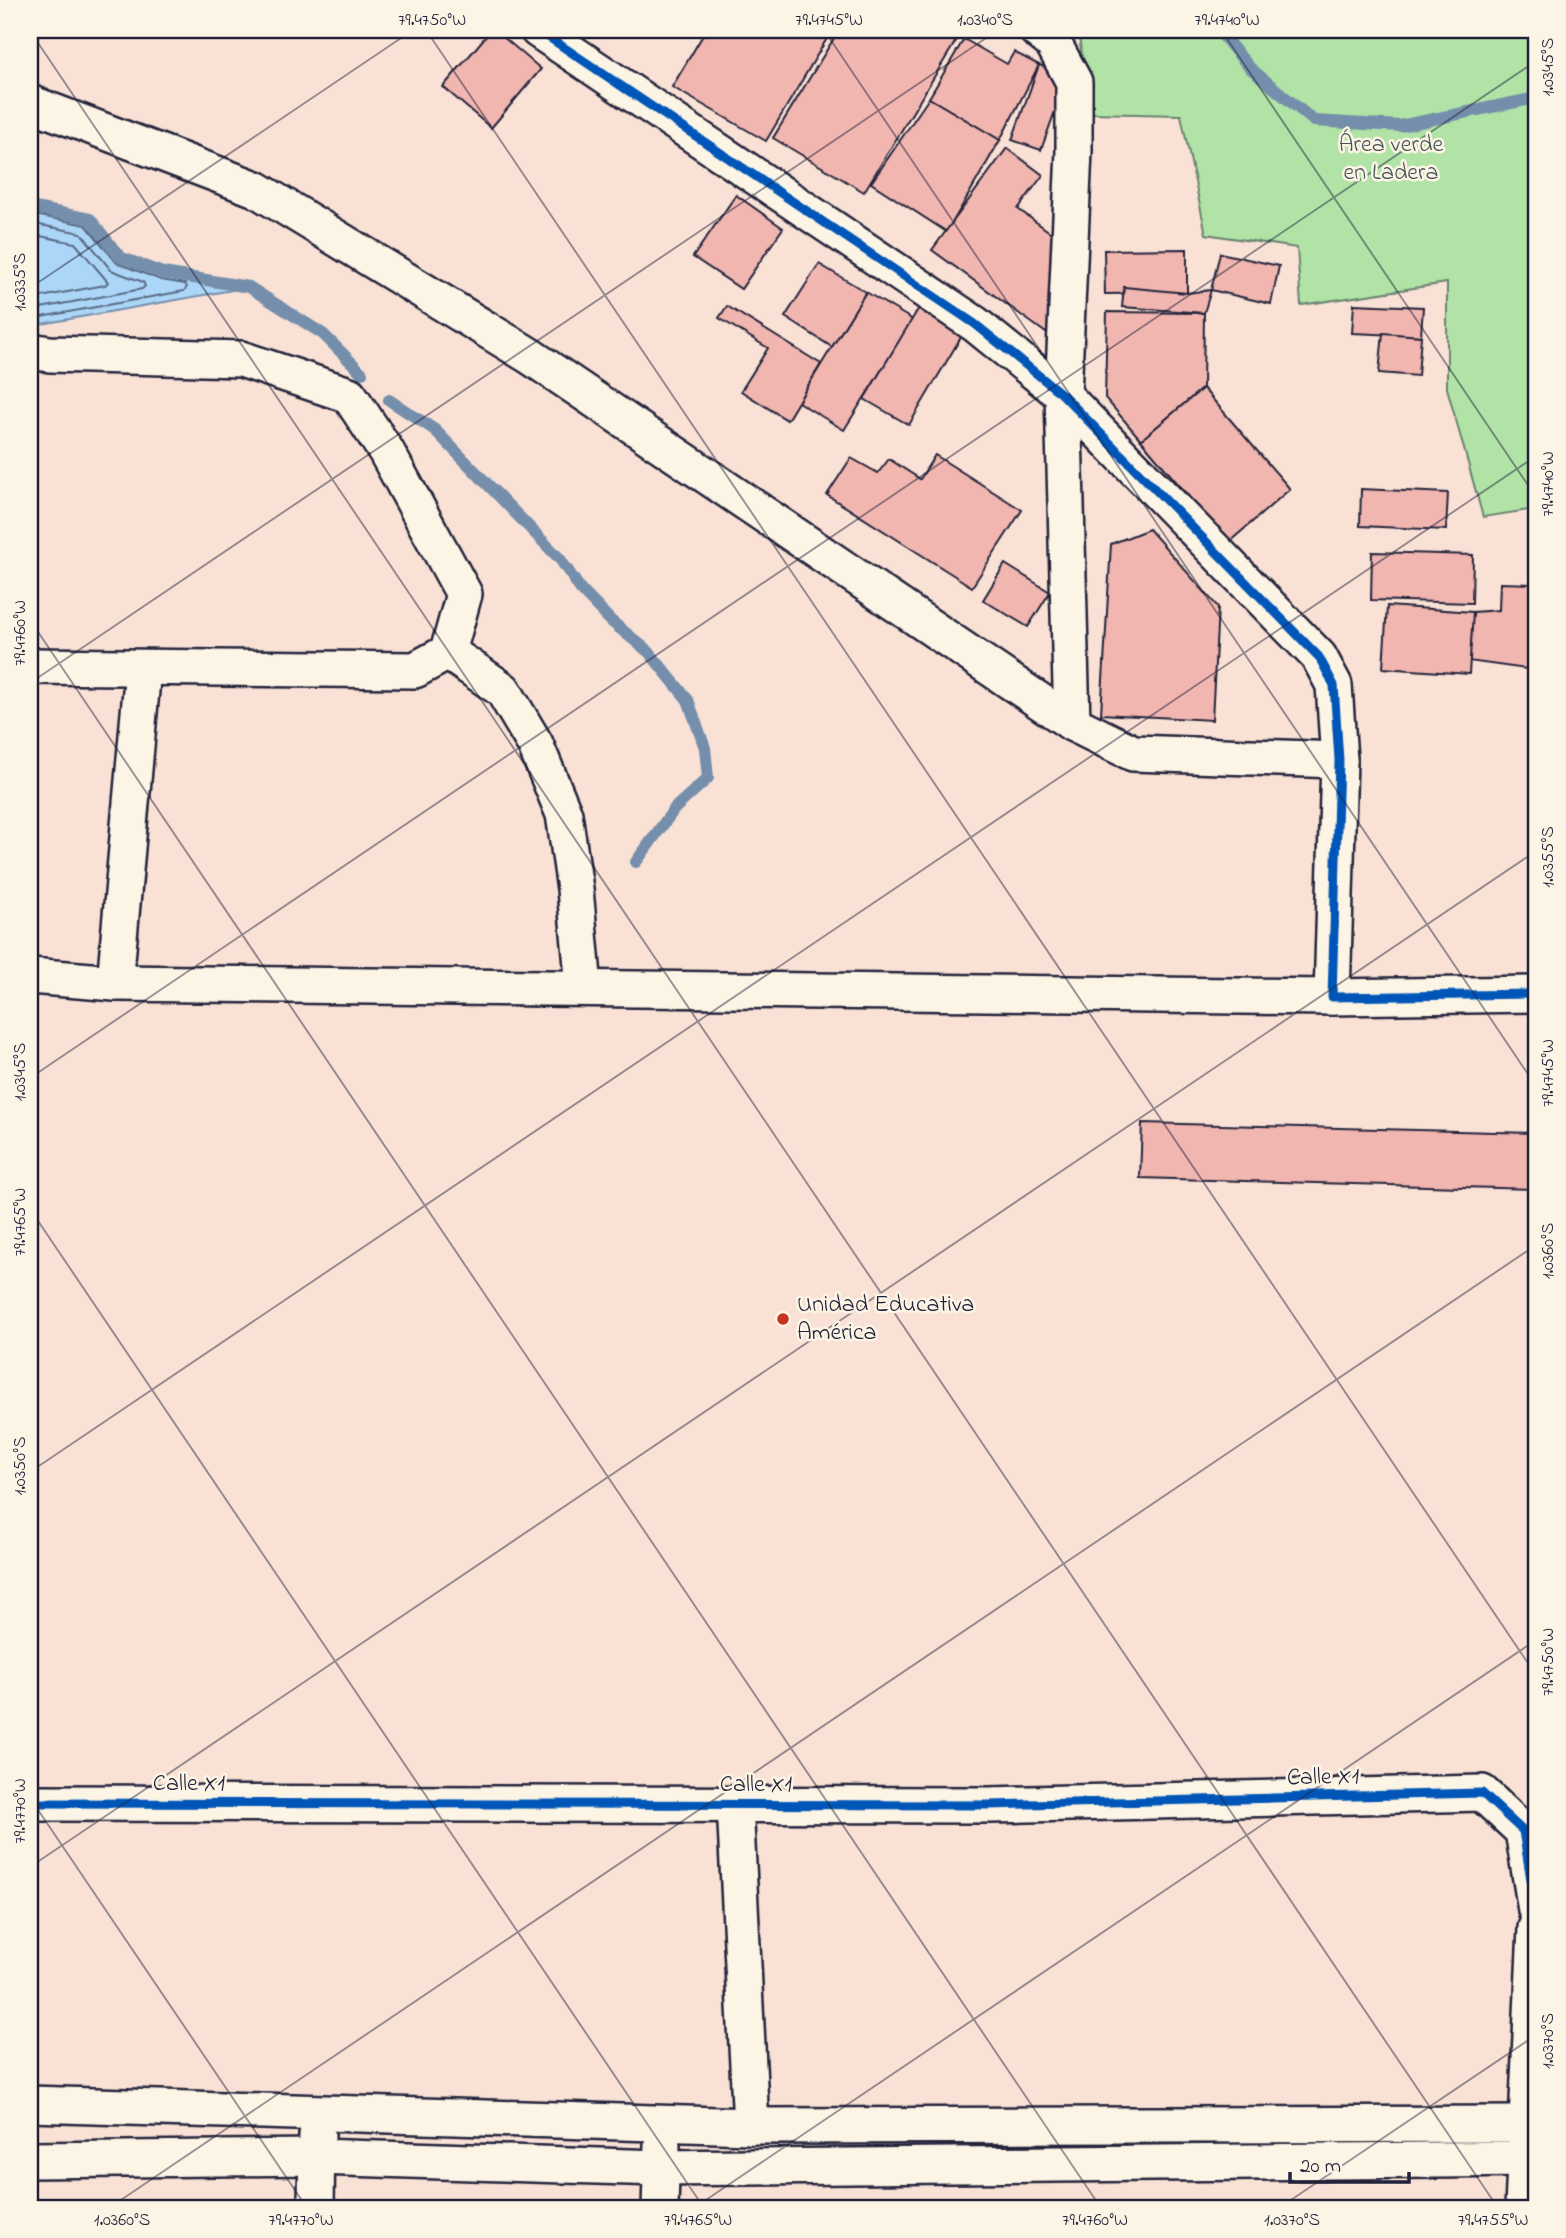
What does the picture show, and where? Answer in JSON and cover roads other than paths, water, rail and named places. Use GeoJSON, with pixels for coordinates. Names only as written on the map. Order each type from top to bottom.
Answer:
{"type":"FeatureCollection","features":[{"type":"Feature","properties":{"kind":"street"},"geometry":{"type":"LineString","coordinates":[[538,30],[975,324],[1063,395],[1319,657],[1334,685],[1339,760],[1332,997]]}},
{"type":"Feature","properties":{"kind":"street"},"geometry":{"type":"LineString","coordinates":[[1037,30],[1053,43],[1074,82],[1074,151],[1063,395],[1072,723]]}},
{"type":"Feature","properties":{"kind":"street"},"geometry":{"type":"LineString","coordinates":[[30,103],[256,189],[530,356],[1072,723],[1133,753],[1339,760]]}},
{"type":"Feature","properties":{"kind":"street"},"geometry":{"type":"LineString","coordinates":[[30,351],[50,354],[241,359],[349,395],[386,451],[464,594],[448,652],[415,670],[30,666]]}},
{"type":"Feature","properties":{"kind":"street"},"geometry":{"type":"LineString","coordinates":[[448,652],[503,690],[535,744],[564,814],[575,889],[584,988]]}},
{"type":"Feature","properties":{"kind":"street"},"geometry":{"type":"LineString","coordinates":[[115,983],[143,668]]}},
{"type":"Feature","properties":{"kind":"street"},"geometry":{"type":"LineString","coordinates":[[30,975],[115,983],[1332,997],[1536,994]]}},
{"type":"Feature","properties":{"kind":"street","name":"Calle X1"},"geometry":{"type":"LineString","coordinates":[[30,1803],[990,1805],[1482,1793],[1523,1831],[1536,1910]]}},
{"type":"Feature","properties":{"kind":"street"},"geometry":{"type":"LineString","coordinates":[[735,1804],[751,2126]]}},
{"type":"Feature","properties":{"kind":"street"},"geometry":{"type":"LineString","coordinates":[[1523,2208],[1530,2159],[1536,1928]]}},
{"type":"Feature","properties":{"kind":"street"},"geometry":{"type":"LineString","coordinates":[[30,2104],[751,2126],[1531,2124]]}},
{"type":"Feature","properties":{"kind":"street"},"geometry":{"type":"LineString","coordinates":[[316,2208],[318,2113]]}},
{"type":"Feature","properties":{"kind":"street"},"geometry":{"type":"LineString","coordinates":[[660,2208],[664,2124]]}},
{"type":"Feature","properties":{"kind":"street"},"geometry":{"type":"LineString","coordinates":[[30,2160],[316,2157],[661,2168],[1530,2159]]}},
{"type":"Feature","properties":{"kind":"water"},"geometry":{"type":"Polygon","coordinates":[[[30,207],[90,219],[121,257],[163,273],[249,287],[30,326],[30,207]]]}},
{"type":"Feature","properties":{"kind":"waterway"},"geometry":{"type":"LineString","coordinates":[[1218,30],[1250,68],[1314,121],[1400,126],[1536,98]]}},
{"type":"Feature","properties":{"kind":"waterway"},"geometry":{"type":"LineString","coordinates":[[30,207],[90,219],[120,257],[163,273],[249,287],[323,334],[362,373]]}},
{"type":"Feature","properties":{"kind":"waterway"},"geometry":{"type":"LineString","coordinates":[[389,400],[435,430],[560,559],[581,590],[611,621],[649,652],[688,700],[705,748],[708,778],[675,808],[636,862]]}},
{"type":"Feature","properties":{"kind":"place","name":"Unidad Educativa América"},"geometry":{"type":"Point","coordinates":[783,1319]}},
{"type":"Feature","properties":{"kind":"park label","name":"Área verde en Ladera"},"geometry":{"type":"Point","coordinates":[1391,159]}}]}
